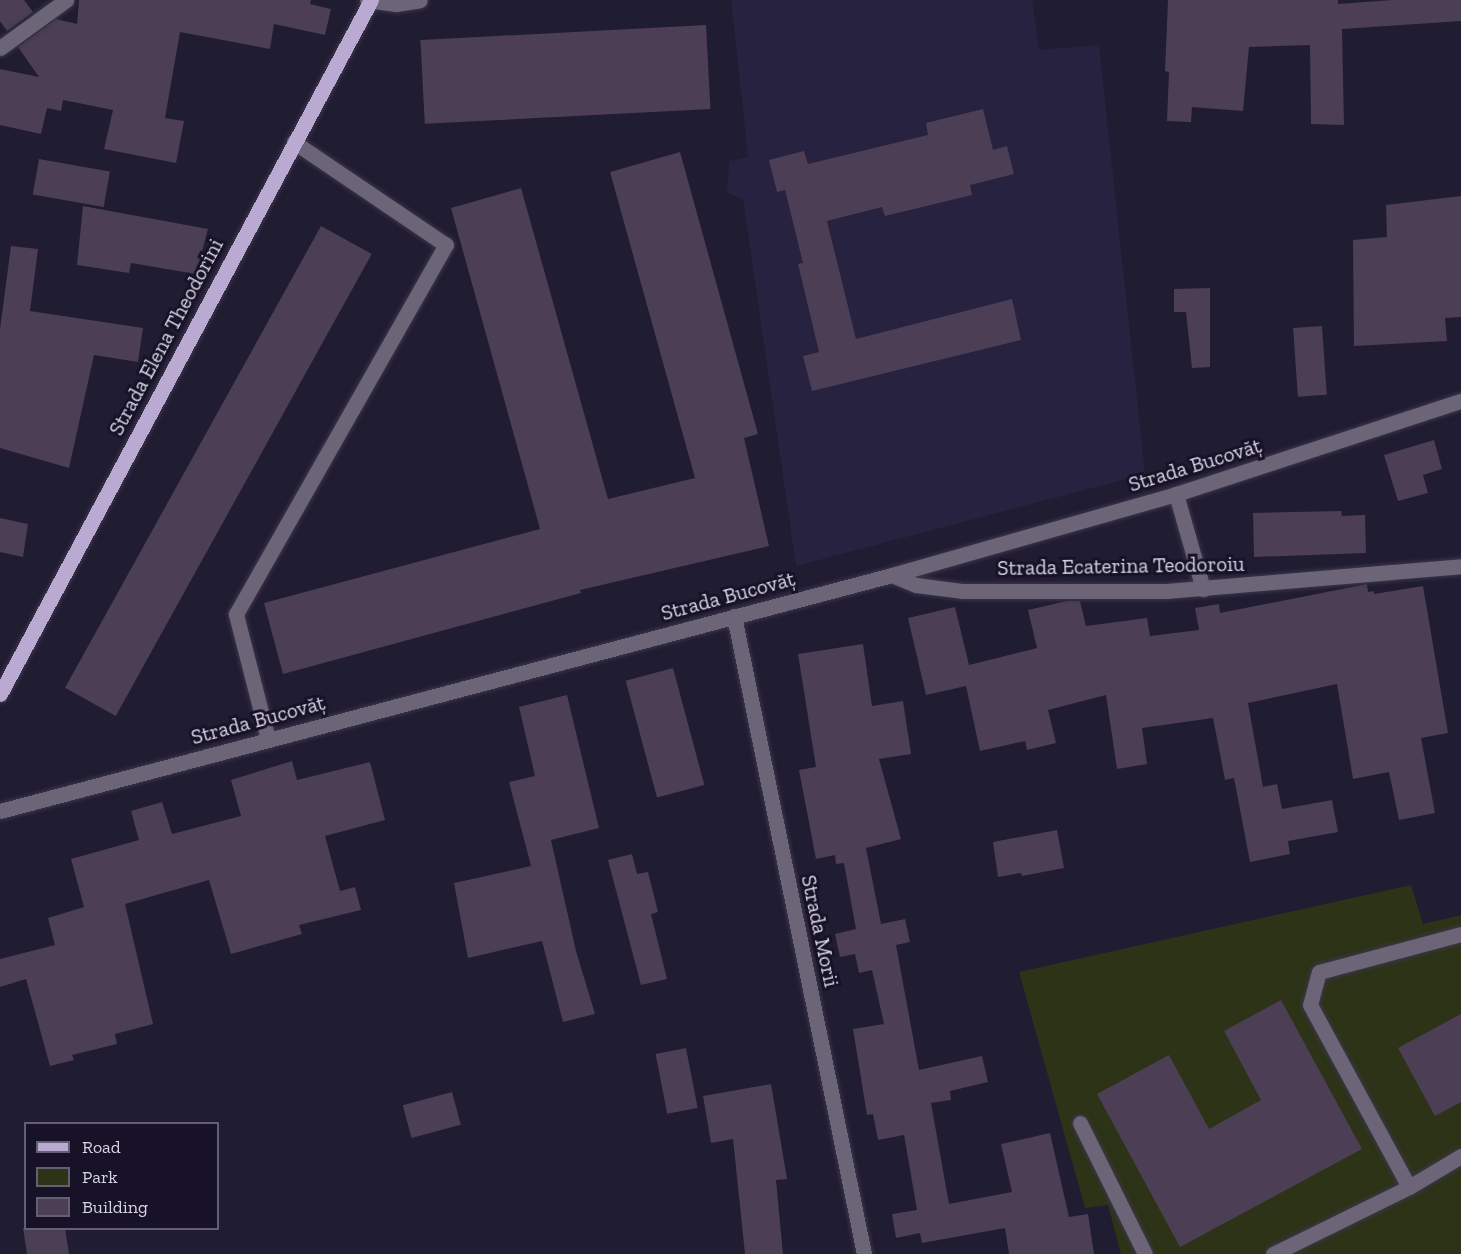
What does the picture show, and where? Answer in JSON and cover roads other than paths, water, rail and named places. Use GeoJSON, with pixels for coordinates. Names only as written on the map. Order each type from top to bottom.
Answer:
{"type":"FeatureCollection","features":[{"type":"Feature","properties":{"kind":"main road","name":"Strada Elena Theodorini"},"geometry":{"type":"LineString","coordinates":[[0,694],[369,0]]}},
{"type":"Feature","properties":{"kind":"street"},"geometry":{"type":"LineString","coordinates":[[0,48],[66,0]]}},
{"type":"Feature","properties":{"kind":"street"},"geometry":{"type":"LineString","coordinates":[[369,0],[396,4],[420,0]]}},
{"type":"Feature","properties":{"kind":"street"},"geometry":{"type":"LineString","coordinates":[[268,739],[236,614],[446,245],[294,142]]}},
{"type":"Feature","properties":{"kind":"street","name":"Strada Bucovăț"},"geometry":{"type":"LineString","coordinates":[[0,810],[892,575],[1176,494],[1461,401]]}},
{"type":"Feature","properties":{"kind":"street"},"geometry":{"type":"LineString","coordinates":[[1176,494],[1203,589]]}},
{"type":"Feature","properties":{"kind":"street","name":"Strada Ecaterina Teodoroiu"},"geometry":{"type":"LineString","coordinates":[[892,575],[916,585],[962,591],[1203,589],[1461,566]]}},
{"type":"Feature","properties":{"kind":"street","name":"Strada Morii"},"geometry":{"type":"LineString","coordinates":[[734,616],[864,1254]]}},
{"type":"Feature","properties":{"kind":"street"},"geometry":{"type":"LineString","coordinates":[[1408,1187],[1310,1005],[1320,972],[1461,933]]}},
{"type":"Feature","properties":{"kind":"street"},"geometry":{"type":"LineString","coordinates":[[1080,1124],[1145,1254]]}},
{"type":"Feature","properties":{"kind":"street"},"geometry":{"type":"LineString","coordinates":[[1273,1254],[1408,1187],[1461,1156]]}}]}
